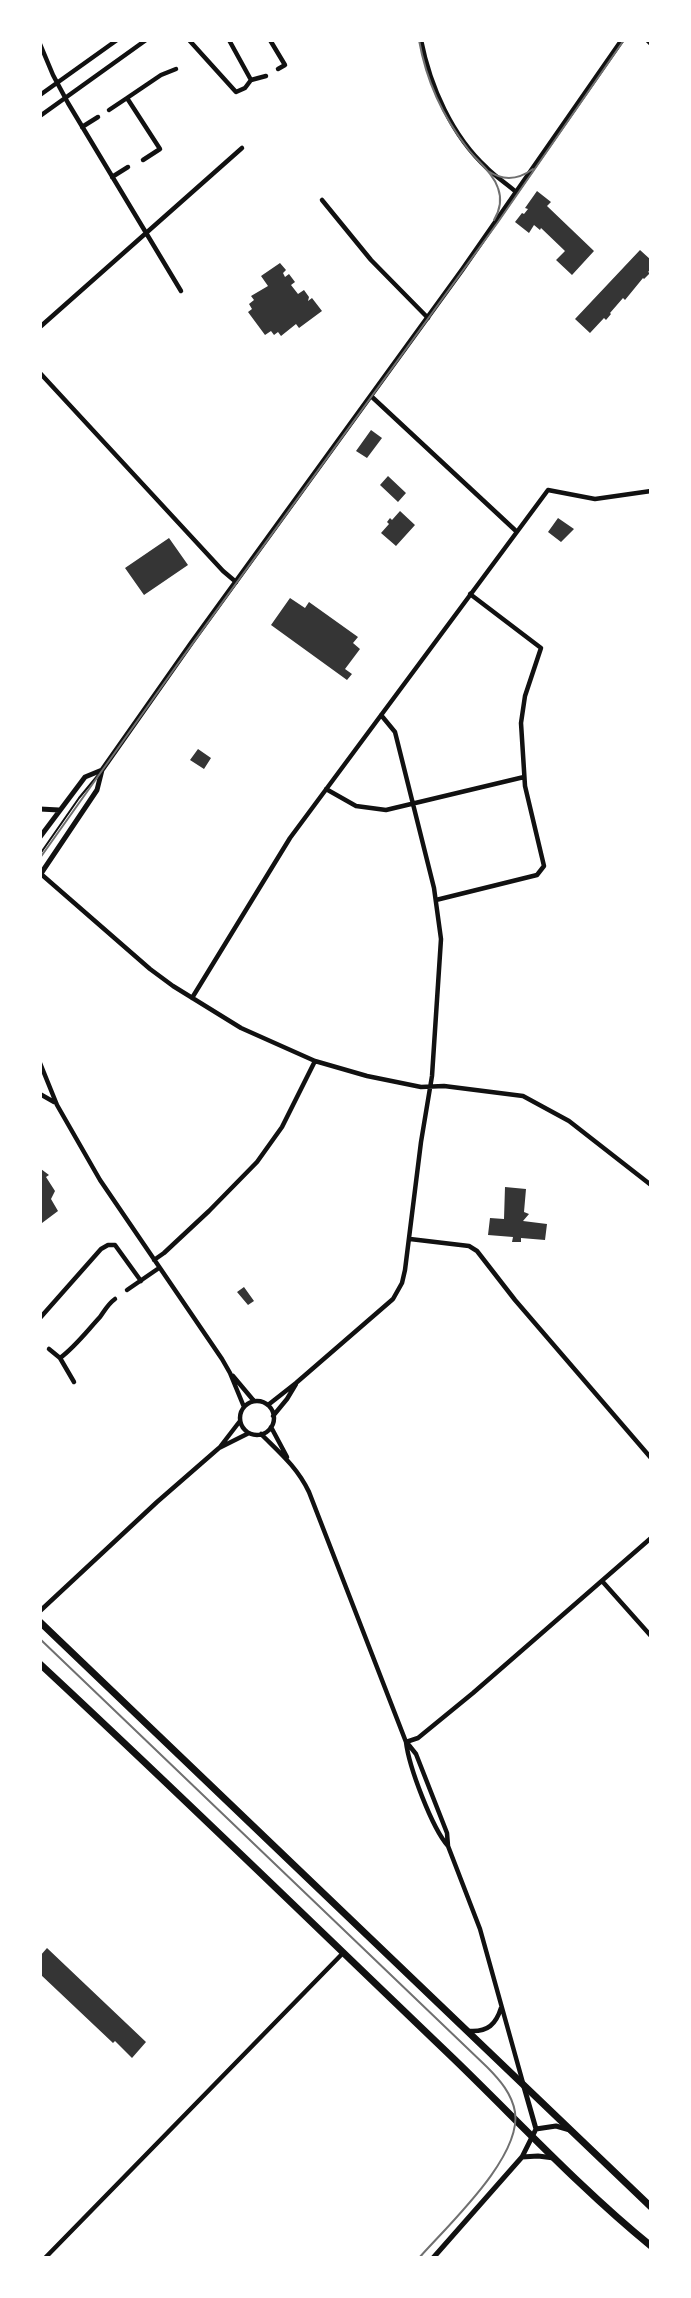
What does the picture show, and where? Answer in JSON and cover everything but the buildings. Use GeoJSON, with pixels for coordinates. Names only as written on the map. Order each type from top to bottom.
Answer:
{"type":"FeatureCollection","features":[{"type":"Feature","properties":{"kind":"main road"},"geometry":{"type":"LineString","coordinates":[[40,1622],[651,2207]]}},
{"type":"Feature","properties":{"kind":"main road"},"geometry":{"type":"LineString","coordinates":[[40,1664],[534,2133],[555,2158],[626,2226],[651,2246]]}},
{"type":"Feature","properties":{"kind":"street"},"geometry":{"type":"LineString","coordinates":[[40,95],[117,40]]}},
{"type":"Feature","properties":{"kind":"street"},"geometry":{"type":"LineString","coordinates":[[40,116],[146,40]]}},
{"type":"Feature","properties":{"kind":"street"},"geometry":{"type":"LineString","coordinates":[[189,40],[236,92],[245,88],[251,80],[266,76]]}},
{"type":"Feature","properties":{"kind":"street"},"geometry":{"type":"LineString","coordinates":[[229,40],[251,80]]}},
{"type":"Feature","properties":{"kind":"street"},"geometry":{"type":"LineString","coordinates":[[270,40],[285,65],[278,69]]}},
{"type":"Feature","properties":{"kind":"street"},"geometry":{"type":"LineString","coordinates":[[421,40],[429,72],[451,121],[487,168],[516,192]]}},
{"type":"Feature","properties":{"kind":"street"},"geometry":{"type":"LineString","coordinates":[[622,40],[428,317],[102,770],[97,790],[41,875],[150,969],[241,1028],[315,1061],[418,1087],[430,1085],[491,1090],[523,1096],[569,1121],[651,1185]]}},
{"type":"Feature","properties":{"kind":"street"},"geometry":{"type":"LineString","coordinates":[[40,44],[65,98],[181,291]]}},
{"type":"Feature","properties":{"kind":"street"},"geometry":{"type":"LineString","coordinates":[[192,55],[198,51]]}},
{"type":"Feature","properties":{"kind":"street"},"geometry":{"type":"LineString","coordinates":[[109,110],[161,75],[176,69]]}},
{"type":"Feature","properties":{"kind":"street"},"geometry":{"type":"LineString","coordinates":[[127,98],[160,149],[143,160]]}},
{"type":"Feature","properties":{"kind":"street"},"geometry":{"type":"LineString","coordinates":[[82,127],[98,117]]}},
{"type":"Feature","properties":{"kind":"street"},"geometry":{"type":"LineString","coordinates":[[40,327],[242,148]]}},
{"type":"Feature","properties":{"kind":"street"},"geometry":{"type":"LineString","coordinates":[[112,177],[128,167]]}},
{"type":"Feature","properties":{"kind":"street"},"geometry":{"type":"LineString","coordinates":[[321,200],[371,260],[428,317]]}},
{"type":"Feature","properties":{"kind":"street"},"geometry":{"type":"LineString","coordinates":[[40,373],[236,582]]}},
{"type":"Feature","properties":{"kind":"street"},"geometry":{"type":"LineString","coordinates":[[371,396],[516,531]]}},
{"type":"Feature","properties":{"kind":"street"},"geometry":{"type":"LineString","coordinates":[[192,998],[287,843],[548,490],[595,499],[651,491]]}},
{"type":"Feature","properties":{"kind":"street"},"geometry":{"type":"LineString","coordinates":[[436,900],[537,875],[544,866],[524,777],[521,723],[523,703],[541,648],[470,594]]}},
{"type":"Feature","properties":{"kind":"street"},"geometry":{"type":"LineString","coordinates":[[268,1405],[393,1299],[402,1283],[410,1238],[430,1085],[441,939],[436,900],[395,733],[381,715]]}},
{"type":"Feature","properties":{"kind":"street"},"geometry":{"type":"LineString","coordinates":[[40,837],[85,778],[102,770]]}},
{"type":"Feature","properties":{"kind":"street"},"geometry":{"type":"LineString","coordinates":[[326,789],[356,806],[391,809],[524,777]]}},
{"type":"Feature","properties":{"kind":"street"},"geometry":{"type":"LineString","coordinates":[[40,809],[59,810]]}},
{"type":"Feature","properties":{"kind":"street"},"geometry":{"type":"LineString","coordinates":[[154,1260],[213,1208],[257,1162],[282,1127],[315,1061]]}},
{"type":"Feature","properties":{"kind":"street"},"geometry":{"type":"LineString","coordinates":[[40,1063],[57,1105],[100,1180],[230,1373],[254,1401],[268,1405],[273,1416]]}},
{"type":"Feature","properties":{"kind":"street"},"geometry":{"type":"LineString","coordinates":[[40,1094],[57,1105]]}},
{"type":"Feature","properties":{"kind":"street"},"geometry":{"type":"LineString","coordinates":[[410,1238],[469,1246],[477,1251],[515,1300],[651,1458]]}},
{"type":"Feature","properties":{"kind":"street"},"geometry":{"type":"LineString","coordinates":[[40,1318],[101,1249],[108,1245],[115,1245],[120,1250],[141,1281]]}},
{"type":"Feature","properties":{"kind":"street"},"geometry":{"type":"LineString","coordinates":[[127,1290],[159,1268]]}},
{"type":"Feature","properties":{"kind":"street"},"geometry":{"type":"LineString","coordinates":[[60,1359],[115,1299]]}},
{"type":"Feature","properties":{"kind":"street"},"geometry":{"type":"LineString","coordinates":[[49,1349],[60,1359],[74,1382]]}},
{"type":"Feature","properties":{"kind":"street"},"geometry":{"type":"LineString","coordinates":[[230,1373],[244,1407]]}},
{"type":"Feature","properties":{"kind":"street"},"geometry":{"type":"LineString","coordinates":[[296,1383],[273,1416],[271,1427],[314,1503],[406,1742],[416,1754],[447,1833],[502,2003],[534,2133],[522,2157],[433,2258]]}},
{"type":"Feature","properties":{"kind":"street"},"geometry":{"type":"LineString","coordinates":[[249,1433],[243,1428],[240,1414],[244,1407],[254,1401]]}},
{"type":"Feature","properties":{"kind":"street"},"geometry":{"type":"LineString","coordinates":[[40,1611],[219,1448],[240,1421]]}},
{"type":"Feature","properties":{"kind":"street"},"geometry":{"type":"LineString","coordinates":[[261,1434],[271,1427]]}},
{"type":"Feature","properties":{"kind":"street"},"geometry":{"type":"LineString","coordinates":[[219,1448],[249,1433],[261,1434],[288,1458]]}},
{"type":"Feature","properties":{"kind":"street"},"geometry":{"type":"LineString","coordinates":[[406,1742],[418,1738],[651,1538]]}},
{"type":"Feature","properties":{"kind":"street"},"geometry":{"type":"LineString","coordinates":[[602,1581],[651,1636]]}},
{"type":"Feature","properties":{"kind":"street"},"geometry":{"type":"LineString","coordinates":[[45,2258],[343,1953]]}},
{"type":"Feature","properties":{"kind":"street"},"geometry":{"type":"LineString","coordinates":[[465,2030],[481,2031],[494,2024],[502,2003]]}},
{"type":"Feature","properties":{"kind":"street"},"geometry":{"type":"LineString","coordinates":[[534,2133],[556,2126],[570,2130]]}},
{"type":"Feature","properties":{"kind":"street"},"geometry":{"type":"LineString","coordinates":[[522,2157],[555,2158]]}},
{"type":"Feature","properties":{"kind":"lane"},"geometry":{"type":"LineString","coordinates":[[40,853],[102,770]]}},
{"type":"Feature","properties":{"kind":"tram line"},"geometry":{"type":"LineString","coordinates":[[419,40],[431,84],[443,111],[459,137],[496,183],[500,204],[494,220]]}},
{"type":"Feature","properties":{"kind":"tram line"},"geometry":{"type":"LineString","coordinates":[[40,858],[498,222],[624,40]]}},
{"type":"Feature","properties":{"kind":"tram line"},"geometry":{"type":"LineString","coordinates":[[488,171],[510,178],[533,169]]}},
{"type":"Feature","properties":{"kind":"tram line"},"geometry":{"type":"LineString","coordinates":[[40,1639],[487,2067],[508,2093],[515,2112],[514,2130],[507,2149],[480,2190],[419,2258]]}}]}
